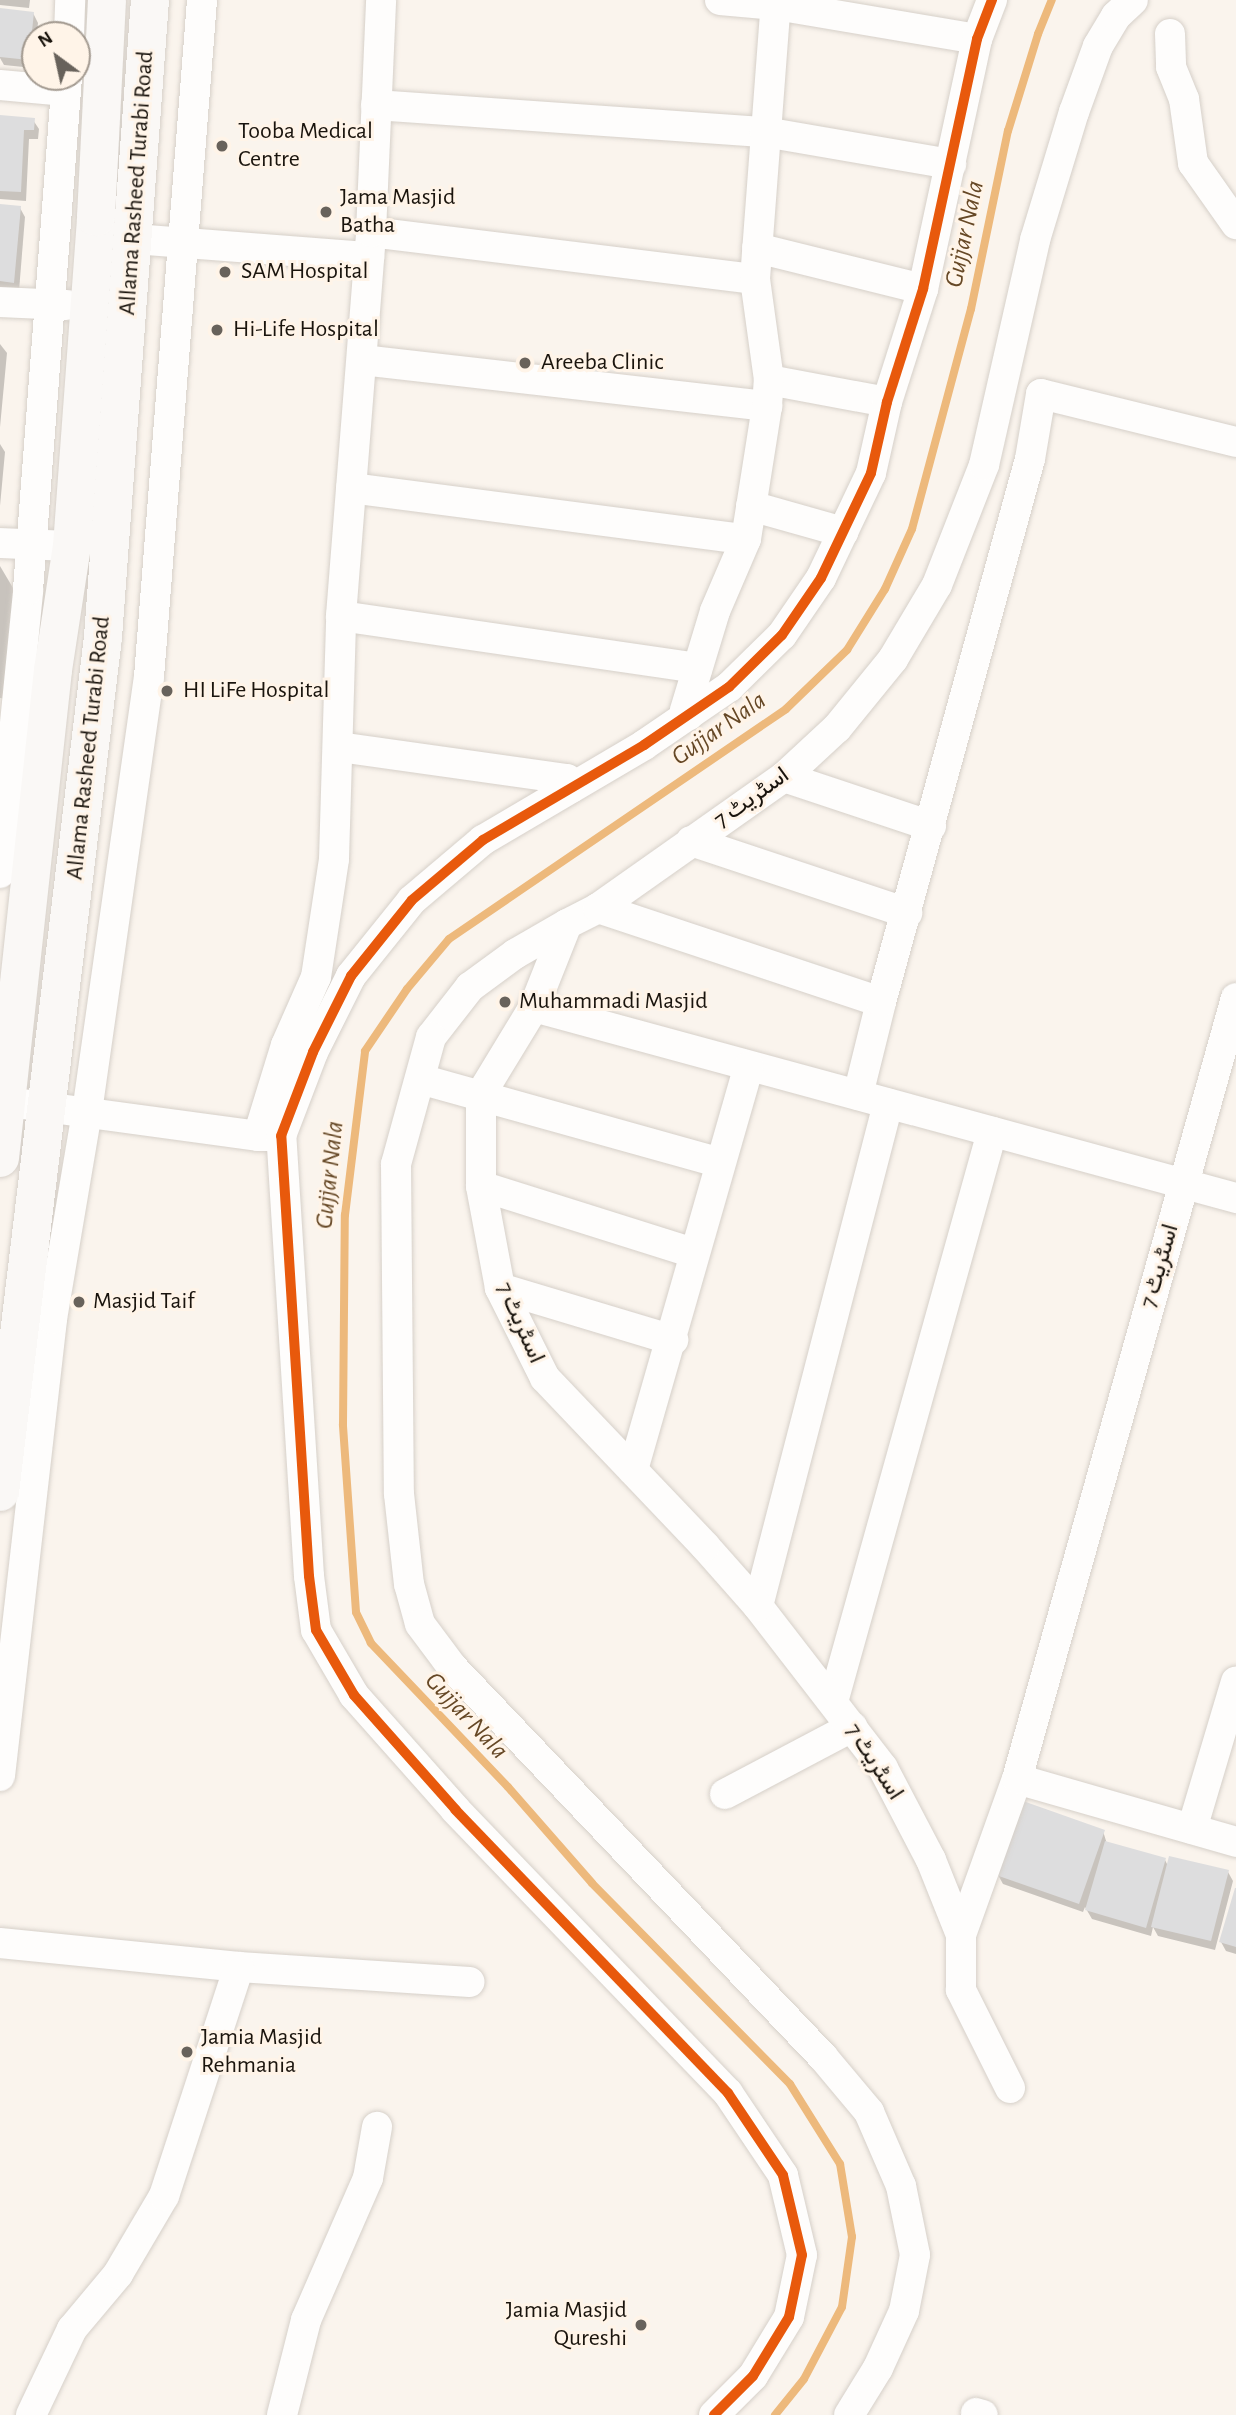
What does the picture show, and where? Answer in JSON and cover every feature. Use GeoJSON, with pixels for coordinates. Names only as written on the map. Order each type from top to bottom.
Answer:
{"type":"FeatureCollection","features":[{"type":"Feature","properties":{"kind":"main road","name":"Allama Rasheed Turabi Road"},"geometry":{"type":"LineString","coordinates":[[0,1158],[4,1101],[53,670],[72,546],[107,0]]}},
{"type":"Feature","properties":{"kind":"main road","name":"Allama Rasheed Turabi Road"},"geometry":{"type":"LineString","coordinates":[[0,1492],[103,637],[150,0]]}},
{"type":"Feature","properties":{"kind":"street"},"geometry":{"type":"LineString","coordinates":[[70,21],[71,0]]}},
{"type":"Feature","properties":{"kind":"street"},"geometry":{"type":"LineString","coordinates":[[0,1776],[52,1319],[87,1112],[149,677],[202,0]]}},
{"type":"Feature","properties":{"kind":"street"},"geometry":{"type":"LineString","coordinates":[[381,0],[370,244],[341,616],[340,747],[334,859],[316,976],[300,1048],[269,1136],[316,1630],[354,1695],[456,1811],[728,2093],[783,2175],[802,2255],[789,2317],[753,2376],[714,2415]]}},
{"type":"Feature","properties":{"kind":"street"},"geometry":{"type":"LineString","coordinates":[[720,0],[776,3],[977,39]]}},
{"type":"Feature","properties":{"kind":"street"},"geometry":{"type":"LineString","coordinates":[[300,1048],[351,976],[412,900],[483,841],[689,715],[729,687],[782,635],[821,578],[871,473],[887,402],[923,289],[977,39],[992,0]]}},
{"type":"Feature","properties":{"kind":"street","name":"اسٹریٹ 7"},"geometry":{"type":"LineString","coordinates":[[849,2415],[878,2368],[904,2311],[915,2255],[901,2186],[869,2112],[823,2057],[452,1667],[420,1624],[409,1584],[399,1494],[396,1164],[431,1037],[470,988],[515,954],[598,908],[784,776],[837,728],[893,659],[937,585],[984,465],[1035,240],[1073,112],[1098,46],[1116,16],[1133,0]]}},
{"type":"Feature","properties":{"kind":"street"},"geometry":{"type":"LineString","coordinates":[[689,715],[685,709],[715,611],[746,539],[768,393],[755,279],[776,3]]}},
{"type":"Feature","properties":{"kind":"street"},"geometry":{"type":"LineString","coordinates":[[1170,34],[1171,66],[1184,99],[1193,163],[1236,224]]}},
{"type":"Feature","properties":{"kind":"street"},"geometry":{"type":"LineString","coordinates":[[0,85],[21,85]]}},
{"type":"Feature","properties":{"kind":"street"},"geometry":{"type":"LineString","coordinates":[[0,873],[31,545],[66,91]]}},
{"type":"Feature","properties":{"kind":"street"},"geometry":{"type":"LineString","coordinates":[[376,105],[765,132],[951,164]]}},
{"type":"Feature","properties":{"kind":"street"},"geometry":{"type":"LineString","coordinates":[[134,239],[185,243],[370,244],[755,279]]}},
{"type":"Feature","properties":{"kind":"street"},"geometry":{"type":"LineString","coordinates":[[757,248],[923,289]]}},
{"type":"Feature","properties":{"kind":"street"},"geometry":{"type":"LineString","coordinates":[[0,302],[89,305]]}},
{"type":"Feature","properties":{"kind":"street"},"geometry":{"type":"LineString","coordinates":[[362,360],[887,402]]}},
{"type":"Feature","properties":{"kind":"street"},"geometry":{"type":"LineString","coordinates":[[858,1095],[1030,459],[1041,394],[1236,442]]}},
{"type":"Feature","properties":{"kind":"street"},"geometry":{"type":"LineString","coordinates":[[352,488],[746,539]]}},
{"type":"Feature","properties":{"kind":"street"},"geometry":{"type":"LineString","coordinates":[[751,506],[843,533]]}},
{"type":"Feature","properties":{"kind":"street"},"geometry":{"type":"LineString","coordinates":[[0,543],[72,546]]}},
{"type":"Feature","properties":{"kind":"street"},"geometry":{"type":"LineString","coordinates":[[341,616],[697,668]]}},
{"type":"Feature","properties":{"kind":"street"},"geometry":{"type":"LineString","coordinates":[[340,747],[567,779],[571,788]]}},
{"type":"Feature","properties":{"kind":"street"},"geometry":{"type":"LineString","coordinates":[[784,776],[931,826]]}},
{"type":"Feature","properties":{"kind":"street"},"geometry":{"type":"LineString","coordinates":[[691,841],[907,913]]}},
{"type":"Feature","properties":{"kind":"street"},"geometry":{"type":"LineString","coordinates":[[598,908],[881,1002]]}},
{"type":"Feature","properties":{"kind":"street"},"geometry":{"type":"LineString","coordinates":[[481,1094],[534,1007],[567,924]]}},
{"type":"Feature","properties":{"kind":"street","name":"اسٹریٹ 7"},"geometry":{"type":"LineString","coordinates":[[1010,2088],[961,1990],[961,1935],[1017,1779],[1236,998]]}},
{"type":"Feature","properties":{"kind":"street"},"geometry":{"type":"LineString","coordinates":[[534,1007],[1236,1198]]}},
{"type":"Feature","properties":{"kind":"street"},"geometry":{"type":"LineString","coordinates":[[633,1469],[673,1340],[693,1253],[749,1066]]}},
{"type":"Feature","properties":{"kind":"street"},"geometry":{"type":"LineString","coordinates":[[419,1079],[481,1094],[720,1163]]}},
{"type":"Feature","properties":{"kind":"street","name":"اسٹریٹ 7"},"geometry":{"type":"LineString","coordinates":[[481,1094],[481,1186],[500,1288],[545,1378],[633,1469],[758,1606],[883,1768],[931,1860],[961,1935]]}},
{"type":"Feature","properties":{"kind":"street"},"geometry":{"type":"LineString","coordinates":[[4,1101],[269,1136]]}},
{"type":"Feature","properties":{"kind":"street"},"geometry":{"type":"LineString","coordinates":[[758,1606],[888,1104]]}},
{"type":"Feature","properties":{"kind":"street"},"geometry":{"type":"LineString","coordinates":[[833,1702],[992,1132]]}},
{"type":"Feature","properties":{"kind":"street"},"geometry":{"type":"LineString","coordinates":[[481,1186],[693,1253]]}},
{"type":"Feature","properties":{"kind":"street"},"geometry":{"type":"LineString","coordinates":[[500,1288],[673,1340]]}},
{"type":"Feature","properties":{"kind":"street"},"geometry":{"type":"LineString","coordinates":[[1192,1829],[1236,1681]]}},
{"type":"Feature","properties":{"kind":"street"},"geometry":{"type":"LineString","coordinates":[[725,1794],[852,1727]]}},
{"type":"Feature","properties":{"kind":"street"},"geometry":{"type":"LineString","coordinates":[[1017,1779],[1236,1842]]}},
{"type":"Feature","properties":{"kind":"street"},"geometry":{"type":"LineString","coordinates":[[0,1944],[239,1967],[470,1982]]}},
{"type":"Feature","properties":{"kind":"street"},"geometry":{"type":"LineString","coordinates":[[31,2415],[72,2329],[118,2274],[164,2196],[239,1967]]}},
{"type":"Feature","properties":{"kind":"street"},"geometry":{"type":"LineString","coordinates":[[282,2415],[306,2320],[368,2178],[377,2127]]}},
{"type":"Feature","properties":{"kind":"building"},"geometry":{"type":"Polygon","coordinates":[[[0,8],[34,12],[33,21],[21,21],[21,59],[0,57],[0,8]]]}},
{"type":"Feature","properties":{"kind":"building"},"geometry":{"type":"Polygon","coordinates":[[[0,115],[35,118],[34,130],[24,130],[21,192],[0,191],[0,115]]]}},
{"type":"Feature","properties":{"kind":"building"},"geometry":{"type":"Polygon","coordinates":[[[0,204],[21,206],[14,283],[0,281],[0,204]]]}},
{"type":"Feature","properties":{"kind":"building"},"geometry":{"type":"Polygon","coordinates":[[[1023,1801],[1105,1830],[1079,1904],[996,1875],[1023,1801]]]}},
{"type":"Feature","properties":{"kind":"building"},"geometry":{"type":"Polygon","coordinates":[[[1105,1841],[1166,1858],[1146,1928],[1085,1910],[1105,1841]]]}},
{"type":"Feature","properties":{"kind":"building"},"geometry":{"type":"Polygon","coordinates":[[[1169,1856],[1229,1870],[1211,1941],[1151,1927],[1169,1856]]]}},
{"type":"Feature","properties":{"kind":"building"},"geometry":{"type":"Polygon","coordinates":[[[1236,1888],[1236,1947],[1219,1942],[1236,1888]]]}},
{"type":"Feature","properties":{"kind":"waterway","name":"Gujjar Nala"},"geometry":{"type":"LineString","coordinates":[[775,2415],[804,2379],[842,2307],[852,2237],[840,2164],[790,2084],[592,1883],[508,1787],[371,1643],[356,1612],[343,1424],[345,1215],[365,1051],[407,989],[449,939],[786,709],[847,650],[885,589],[912,529],[971,309],[1008,131],[1038,34],[1052,0]]}},
{"type":"Feature","properties":{"kind":"cycle path"},"geometry":{"type":"LineString","coordinates":[[714,2415],[753,2376],[789,2317],[802,2255],[783,2175],[728,2093],[456,1810],[354,1695],[316,1630],[309,1576],[281,1136],[313,1052],[351,976],[412,900],[483,840],[644,745],[729,687],[782,635],[821,578],[871,473],[887,402],[923,289],[977,39],[992,0]]}},
{"type":"Feature","properties":{"kind":"place","name":"Tooba Medical Centre"},"geometry":{"type":"Point","coordinates":[222,146]}},
{"type":"Feature","properties":{"kind":"place","name":"Jama Masjid Batha"},"geometry":{"type":"Point","coordinates":[326,212]}},
{"type":"Feature","properties":{"kind":"place","name":"SAM Hospital"},"geometry":{"type":"Point","coordinates":[225,272]}},
{"type":"Feature","properties":{"kind":"place","name":"Hi-Life Hospital"},"geometry":{"type":"Point","coordinates":[217,330]}},
{"type":"Feature","properties":{"kind":"place","name":"Areeba Clinic"},"geometry":{"type":"Point","coordinates":[525,363]}},
{"type":"Feature","properties":{"kind":"place","name":"HI LiFe Hospital"},"geometry":{"type":"Point","coordinates":[167,691]}},
{"type":"Feature","properties":{"kind":"place","name":"Muhammadi Masjid"},"geometry":{"type":"Point","coordinates":[505,1002]}},
{"type":"Feature","properties":{"kind":"place","name":"Masjid Taif"},"geometry":{"type":"Point","coordinates":[79,1302]}},
{"type":"Feature","properties":{"kind":"place","name":"Jamia Masjid Rehmania"},"geometry":{"type":"Point","coordinates":[187,2052]}},
{"type":"Feature","properties":{"kind":"place","name":"Jamia Masjid Qureshi"},"geometry":{"type":"Point","coordinates":[641,2325]}}]}
